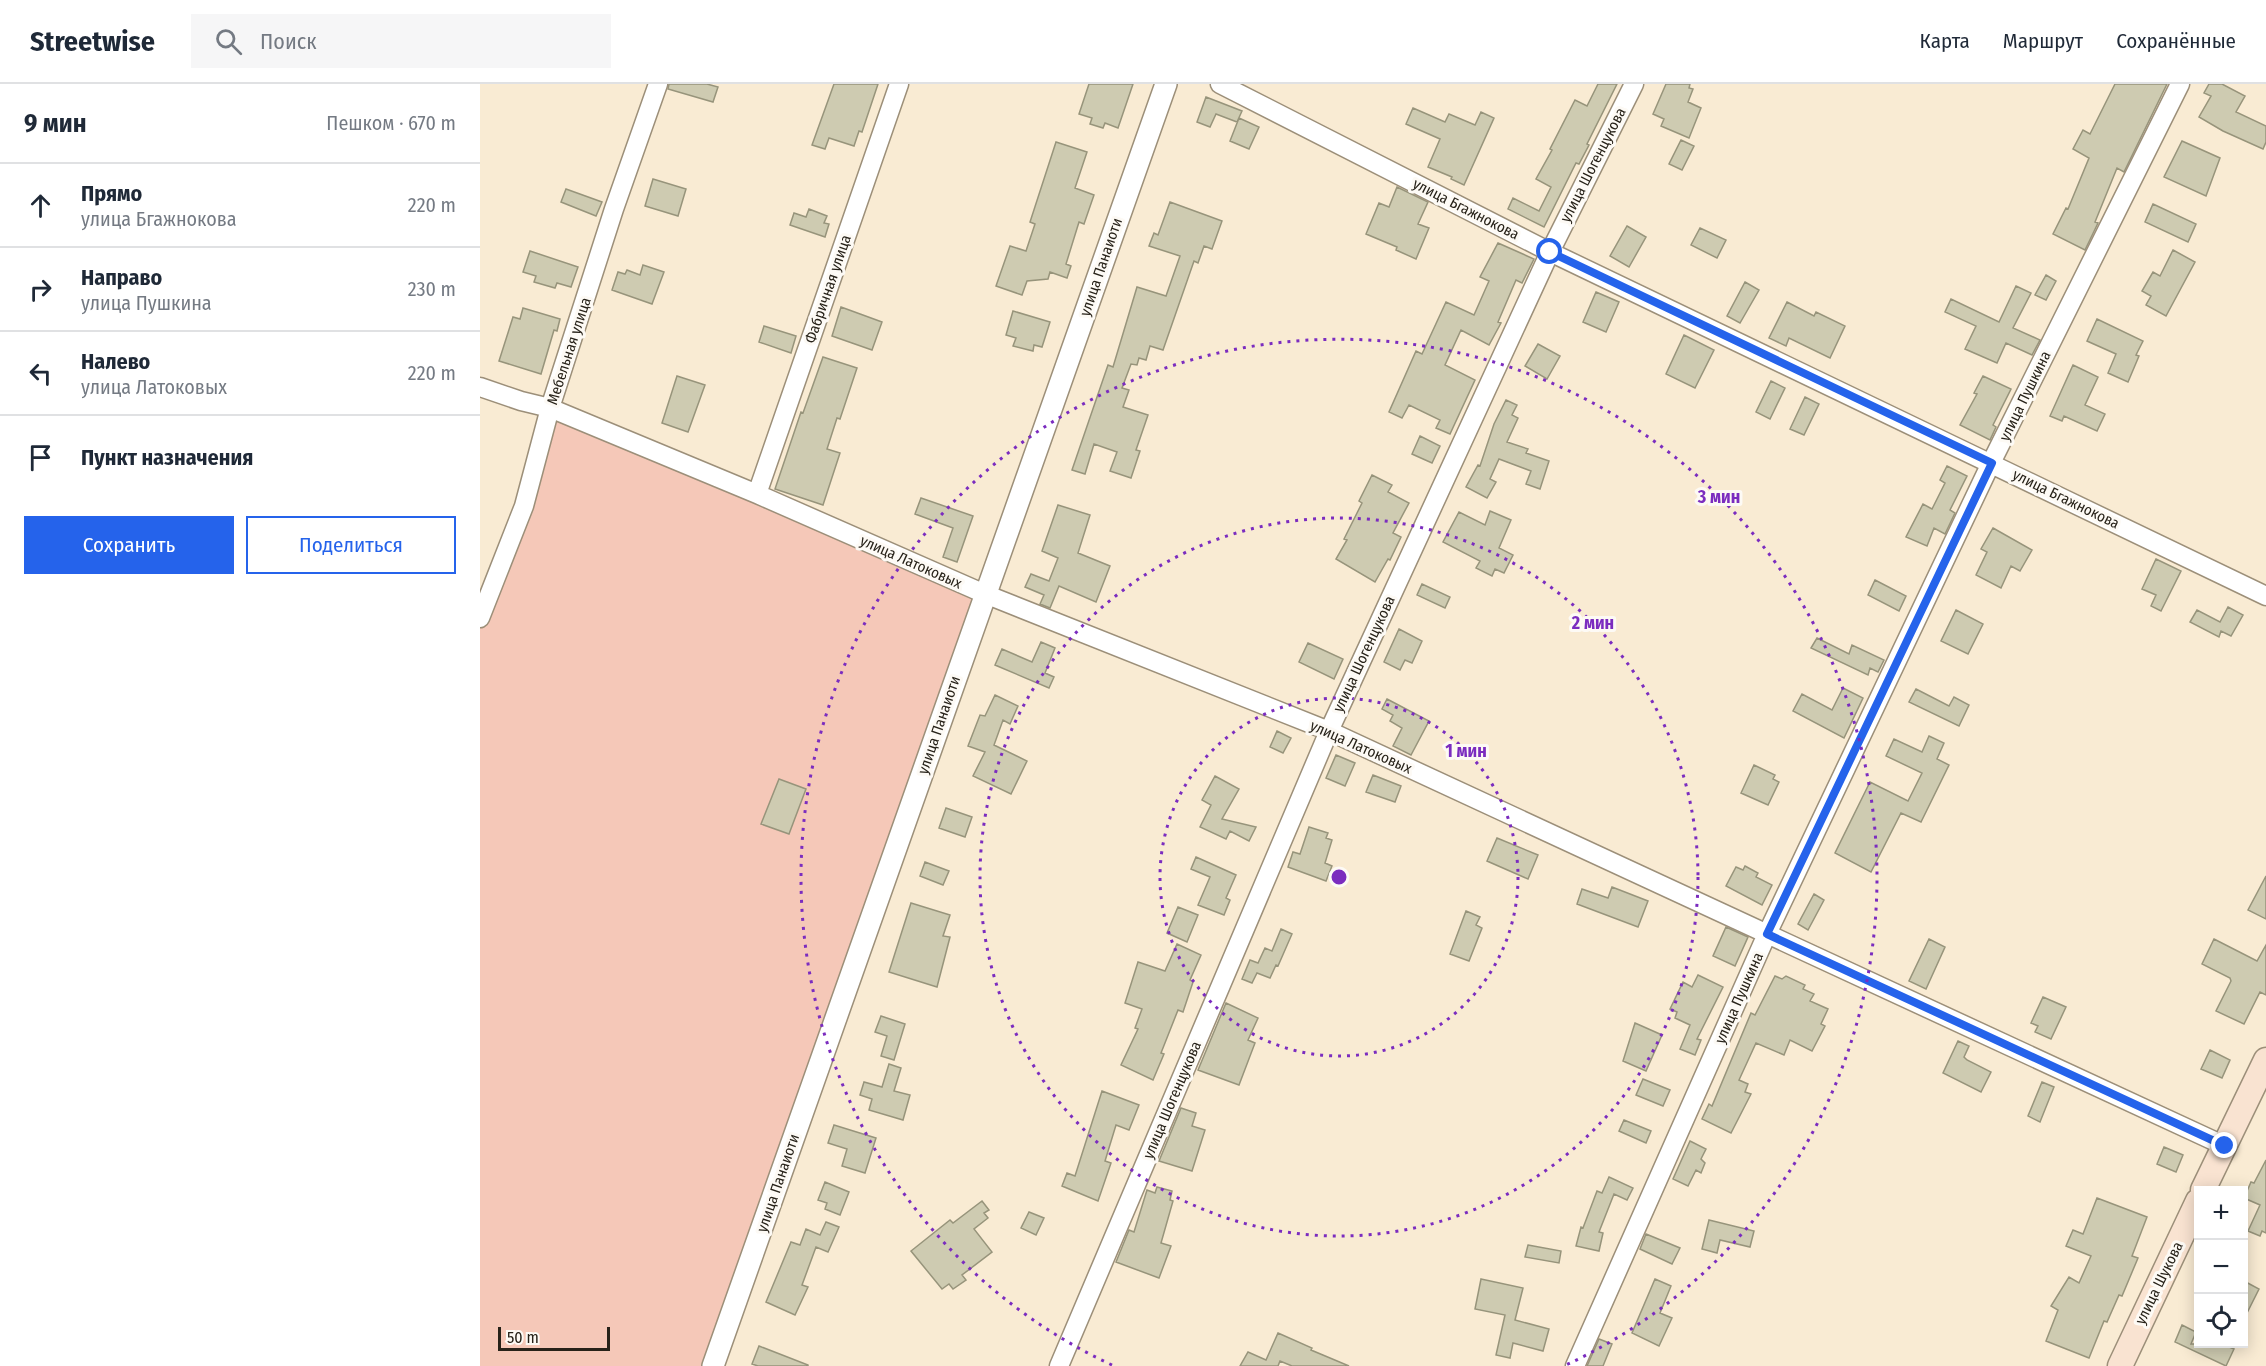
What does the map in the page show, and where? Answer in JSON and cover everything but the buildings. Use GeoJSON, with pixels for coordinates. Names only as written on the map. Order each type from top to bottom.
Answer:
{"type":"FeatureCollection","features":[{"type":"Feature","properties":{"kind":"main road"},"geometry":{"type":"LineString","coordinates":[[2206,1186],[2266,1060]]}},
{"type":"Feature","properties":{"kind":"main road","name":"улица Шукова"},"geometry":{"type":"LineString","coordinates":[[2120,1366],[2194,1211]]}},
{"type":"Feature","properties":{"kind":"street","name":"Мебельная улица"},"geometry":{"type":"LineString","coordinates":[[480,618],[524,506],[550,408],[614,209],[658,84]]}},
{"type":"Feature","properties":{"kind":"street","name":"Фабричная улица"},"geometry":{"type":"LineString","coordinates":[[757,494],[899,84]]}},
{"type":"Feature","properties":{"kind":"street","name":"улица Панаиоти"},"geometry":{"type":"LineString","coordinates":[[713,1366],[1166,84]]}},
{"type":"Feature","properties":{"kind":"street","name":"улица Бгажнокова"},"geometry":{"type":"LineString","coordinates":[[1220,84],[1550,252],[2266,596]]}},
{"type":"Feature","properties":{"kind":"street","name":"улица Шогенцукова"},"geometry":{"type":"LineString","coordinates":[[1059,1366],[1329,732],[1550,252],[1634,84]]}},
{"type":"Feature","properties":{"kind":"street","name":"улица Пушкина"},"geometry":{"type":"LineString","coordinates":[[1575,1366],[1767,934],[1992,463],[2180,84]]}},
{"type":"Feature","properties":{"kind":"street","name":"улица Латоковых"},"geometry":{"type":"LineString","coordinates":[[480,387],[550,408],[757,494],[985,594],[1329,732],[2225,1146]]}},
{"type":"Feature","properties":{"kind":"shaded area"},"geometry":{"type":"Polygon","coordinates":[[[550,408],[985,594],[713,1366],[480,1366],[480,618],[550,408]]]}},
{"type":"Feature","properties":{"kind":"route"},"geometry":{"type":"LineString","coordinates":[[1550,252],[1992,463],[1767,934],[2225,1146]]}}]}
